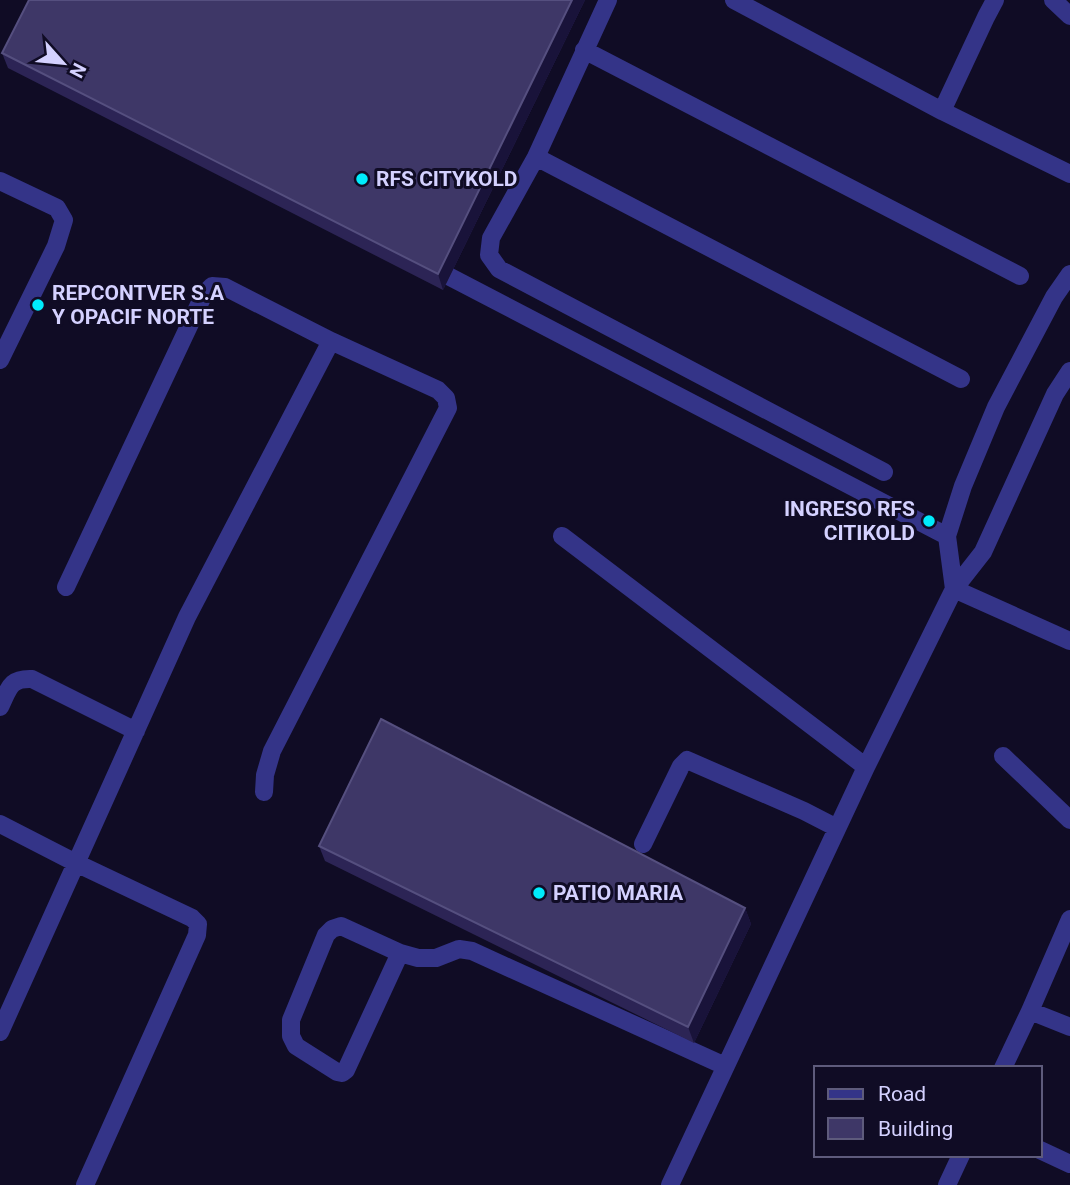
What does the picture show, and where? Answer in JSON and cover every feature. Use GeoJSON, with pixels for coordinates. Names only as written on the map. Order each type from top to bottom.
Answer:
{"type":"FeatureCollection","features":[{"type":"Feature","properties":{"kind":"street"},"geometry":{"type":"LineString","coordinates":[[608,0],[536,157],[491,238],[489,254],[499,269],[884,472]]}},
{"type":"Feature","properties":{"kind":"street"},"geometry":{"type":"LineString","coordinates":[[734,0],[942,111],[1070,174]]}},
{"type":"Feature","properties":{"kind":"street"},"geometry":{"type":"LineString","coordinates":[[942,111],[995,0]]}},
{"type":"Feature","properties":{"kind":"street"},"geometry":{"type":"LineString","coordinates":[[1053,0],[1070,16]]}},
{"type":"Feature","properties":{"kind":"street"},"geometry":{"type":"LineString","coordinates":[[584,50],[1020,276]]}},
{"type":"Feature","properties":{"kind":"street"},"geometry":{"type":"LineString","coordinates":[[536,157],[961,379]]}},
{"type":"Feature","properties":{"kind":"street"},"geometry":{"type":"LineString","coordinates":[[0,181],[57,208],[64,220],[56,246],[0,360]]}},
{"type":"Feature","properties":{"kind":"street"},"geometry":{"type":"LineString","coordinates":[[422,247],[416,260],[947,536]]}},
{"type":"Feature","properties":{"kind":"street"},"geometry":{"type":"LineString","coordinates":[[954,589],[947,536],[963,486],[996,407],[1054,297],[1068,281]]}},
{"type":"Feature","properties":{"kind":"street"},"geometry":{"type":"LineString","coordinates":[[66,587],[204,294],[212,286],[225,287],[331,341],[438,390],[446,398],[448,408],[272,751],[265,775],[264,792]]}},
{"type":"Feature","properties":{"kind":"street"},"geometry":{"type":"LineString","coordinates":[[0,1032],[187,617],[331,341]]}},
{"type":"Feature","properties":{"kind":"street"},"geometry":{"type":"LineString","coordinates":[[670,1185],[866,767],[954,589],[983,552],[1055,394],[1070,371]]}},
{"type":"Feature","properties":{"kind":"street"},"geometry":{"type":"LineString","coordinates":[[562,536],[866,767]]}},
{"type":"Feature","properties":{"kind":"street"},"geometry":{"type":"LineString","coordinates":[[954,589],[1070,641]]}},
{"type":"Feature","properties":{"kind":"street"},"geometry":{"type":"LineString","coordinates":[[0,707],[11,685],[21,678],[32,679],[136,731]]}},
{"type":"Feature","properties":{"kind":"street"},"geometry":{"type":"LineString","coordinates":[[1003,756],[1070,820]]}},
{"type":"Feature","properties":{"kind":"street"},"geometry":{"type":"LineString","coordinates":[[643,844],[681,766],[687,760],[837,828]]}},
{"type":"Feature","properties":{"kind":"street"},"geometry":{"type":"LineString","coordinates":[[0,824],[192,918],[198,924],[197,934],[85,1185]]}},
{"type":"Feature","properties":{"kind":"street"},"geometry":{"type":"LineString","coordinates":[[1004,1066],[1070,919]]}},
{"type":"Feature","properties":{"kind":"street"},"geometry":{"type":"LineString","coordinates":[[400,953],[346,1070],[337,1072],[296,1046],[290,1036],[291,1020],[326,935],[341,926],[400,953],[418,958],[436,958],[458,948],[472,951],[725,1066]]}},
{"type":"Feature","properties":{"kind":"street"},"geometry":{"type":"LineString","coordinates":[[1030,1011],[1070,1027]]}},
{"type":"Feature","properties":{"kind":"street"},"geometry":{"type":"LineString","coordinates":[[1042,1151],[1070,1164]]}},
{"type":"Feature","properties":{"kind":"street"},"geometry":{"type":"LineString","coordinates":[[947,1185],[960,1157]]}},
{"type":"Feature","properties":{"kind":"building","name":"RFS CITYKOLD"},"geometry":{"type":"Polygon","coordinates":[[[29,0],[572,0],[438,274],[2,53],[29,0]]]}},
{"type":"Feature","properties":{"kind":"building","name":"PATIO MARIA"},"geometry":{"type":"Polygon","coordinates":[[[381,719],[745,908],[688,1027],[319,846],[381,719]]]}},
{"type":"Feature","properties":{"kind":"place","name":"RFS CITYKOLD"},"geometry":{"type":"Point","coordinates":[362,179]}},
{"type":"Feature","properties":{"kind":"place","name":"REPCONTVER S.A Y OPACIF NORTE"},"geometry":{"type":"Point","coordinates":[38,305]}},
{"type":"Feature","properties":{"kind":"place","name":"INGRESO RFS CITIKOLD"},"geometry":{"type":"Point","coordinates":[929,521]}},
{"type":"Feature","properties":{"kind":"place","name":"PATIO MARIA"},"geometry":{"type":"Point","coordinates":[539,893]}}]}
